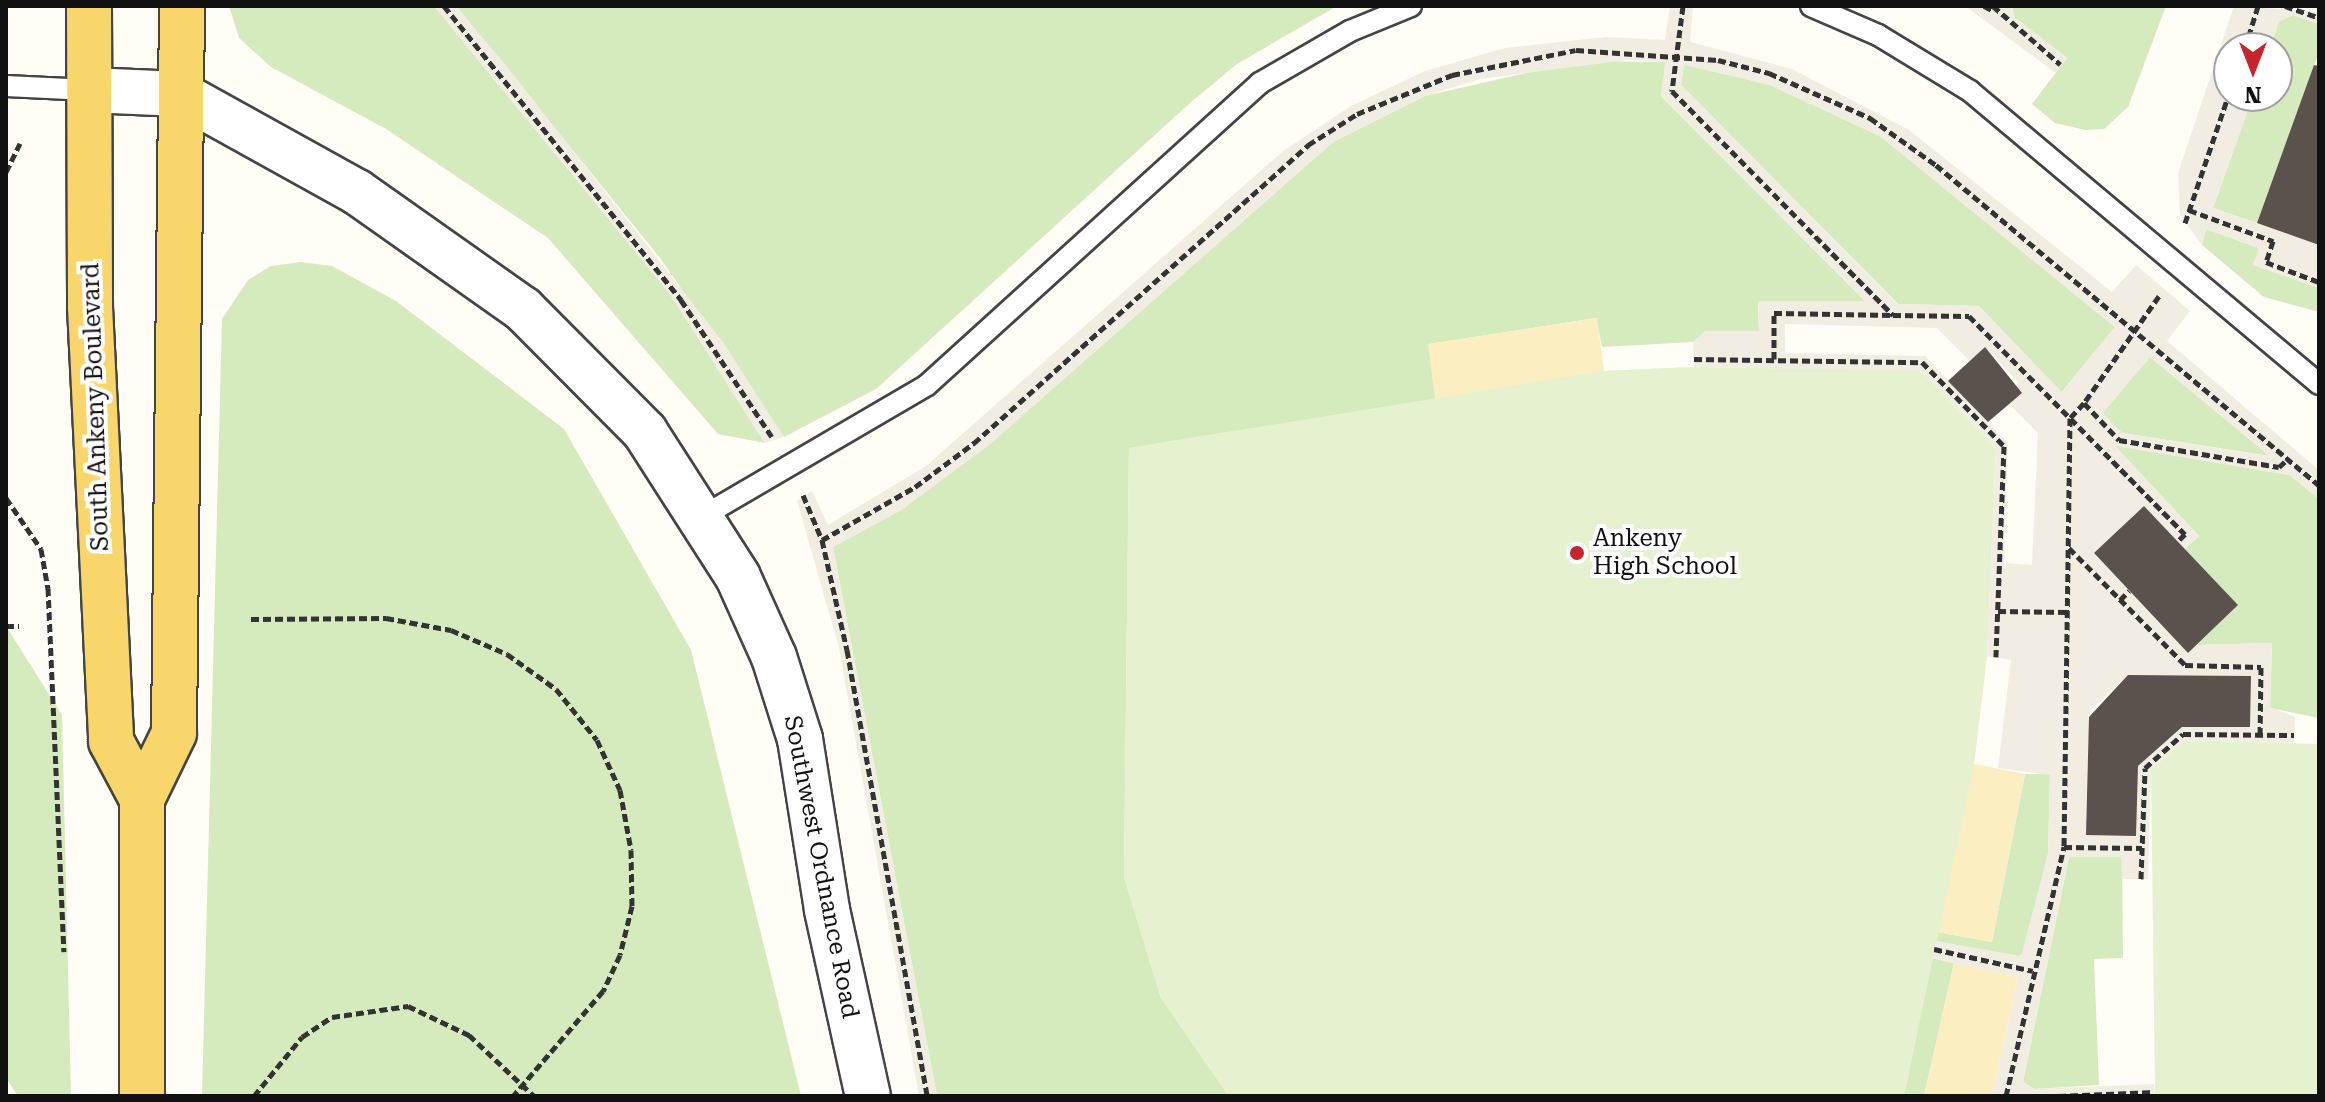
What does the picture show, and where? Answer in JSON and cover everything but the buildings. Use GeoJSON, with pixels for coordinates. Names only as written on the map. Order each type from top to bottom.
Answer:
{"type":"FeatureCollection","features":[{"type":"Feature","properties":{"kind":"main road","name":"South Ankeny Boulevard"},"geometry":{"type":"LineString","coordinates":[[89,6],[90,307],[111,741],[142,799]]}},
{"type":"Feature","properties":{"kind":"main road","name":"South Ankeny Boulevard"},"geometry":{"type":"LineString","coordinates":[[142,1096],[142,799],[174,733],[182,6]]}},
{"type":"Feature","properties":{"kind":"street","name":"Southwest Ordnance Road"},"geometry":{"type":"LineString","coordinates":[[89,90],[180,94],[357,192],[523,309],[645,432],[703,516],[774,657],[800,739],[827,910],[868,1096]]}},
{"type":"Feature","properties":{"kind":"lane"},"geometry":{"type":"LineString","coordinates":[[703,516],[927,385],[1260,83],[1350,31],[1411,6]]}},
{"type":"Feature","properties":{"kind":"lane"},"geometry":{"type":"LineString","coordinates":[[1811,6],[1878,35],[1970,91],[2319,384]]}},
{"type":"Feature","properties":{"kind":"lane"},"geometry":{"type":"LineString","coordinates":[[6,86],[89,90]]}},
{"type":"Feature","properties":{"kind":"path"},"geometry":{"type":"LineString","coordinates":[[444,6],[664,277],[775,440]]}},
{"type":"Feature","properties":{"kind":"path"},"geometry":{"type":"LineString","coordinates":[[1683,6],[1672,91],[1893,315]]}},
{"type":"Feature","properties":{"kind":"path"},"geometry":{"type":"LineString","coordinates":[[1984,6],[1992,8],[2060,64]]}},
{"type":"Feature","properties":{"kind":"path"},"geometry":{"type":"LineString","coordinates":[[2250,32],[2258,6]]}},
{"type":"Feature","properties":{"kind":"path"},"geometry":{"type":"LineString","coordinates":[[2285,6],[2319,18]]}},
{"type":"Feature","properties":{"kind":"path"},"geometry":{"type":"LineString","coordinates":[[822,540],[915,487],[974,443],[1308,145],[1357,114],[1452,75],[1530,56],[1677,52],[1769,73],[1870,118],[2139,333],[2319,485]]}},
{"type":"Feature","properties":{"kind":"path"},"geometry":{"type":"LineString","coordinates":[[2185,223],[2223,112]]}},
{"type":"Feature","properties":{"kind":"path"},"geometry":{"type":"LineString","coordinates":[[6,172],[20,143]]}},
{"type":"Feature","properties":{"kind":"path"},"geometry":{"type":"LineString","coordinates":[[2189,210],[2273,241],[2266,262],[2319,282]]}},
{"type":"Feature","properties":{"kind":"path"},"geometry":{"type":"LineString","coordinates":[[2006,1096],[2064,847],[2070,418],[2139,333],[2164,289]]}},
{"type":"Feature","properties":{"kind":"path"},"geometry":{"type":"LineString","coordinates":[[1774,359],[1774,313],[1969,316],[2185,534],[2178,541]]}},
{"type":"Feature","properties":{"kind":"path"},"geometry":{"type":"LineString","coordinates":[[1694,359],[1922,362],[2004,446],[1996,657]]}},
{"type":"Feature","properties":{"kind":"path"},"geometry":{"type":"LineString","coordinates":[[2084,403],[2119,440],[2279,467],[2288,459]]}},
{"type":"Feature","properties":{"kind":"path"},"geometry":{"type":"LineString","coordinates":[[804,496],[822,540],[927,1096]]}},
{"type":"Feature","properties":{"kind":"path"},"geometry":{"type":"LineString","coordinates":[[6,498],[41,549],[48,588],[64,952]]}},
{"type":"Feature","properties":{"kind":"path"},"geometry":{"type":"LineString","coordinates":[[2068,547],[2185,665],[2261,667],[2260,735]]}},
{"type":"Feature","properties":{"kind":"path"},"geometry":{"type":"LineString","coordinates":[[2120,600],[2129,591]]}},
{"type":"Feature","properties":{"kind":"path"},"geometry":{"type":"LineString","coordinates":[[1998,611],[2067,612]]}},
{"type":"Feature","properties":{"kind":"path"},"geometry":{"type":"LineString","coordinates":[[251,619],[386,618],[451,630],[507,654],[556,689],[597,740],[620,790],[632,906],[603,991],[513,1096]]}},
{"type":"Feature","properties":{"kind":"path"},"geometry":{"type":"LineString","coordinates":[[6,626],[19,626]]}},
{"type":"Feature","properties":{"kind":"path"},"geometry":{"type":"LineString","coordinates":[[2141,879],[2145,768],[2183,734],[2294,735]]}},
{"type":"Feature","properties":{"kind":"path"},"geometry":{"type":"LineString","coordinates":[[2064,847],[2142,848]]}},
{"type":"Feature","properties":{"kind":"path"},"geometry":{"type":"LineString","coordinates":[[1934,949],[2033,971]]}},
{"type":"Feature","properties":{"kind":"path"},"geometry":{"type":"LineString","coordinates":[[254,1096],[302,1037],[332,1017],[368,1007],[408,1006],[440,1017],[534,1096]]}},
{"type":"Feature","properties":{"kind":"path"},"geometry":{"type":"LineString","coordinates":[[2044,1096],[2154,1092]]}},
{"type":"Feature","properties":{"kind":"green space"},"geometry":{"type":"Polygon","coordinates":[[[229,6],[434,6],[670,294],[765,443],[718,434],[548,238],[386,129],[271,67],[239,38],[229,6]]]}},
{"type":"Feature","properties":{"kind":"green space"},"geometry":{"type":"Polygon","coordinates":[[[456,6],[1337,6],[1237,64],[1190,103],[876,389],[784,437],[660,258],[456,6]]]}},
{"type":"Feature","properties":{"kind":"green space"},"geometry":{"type":"Polygon","coordinates":[[[2012,6],[2166,6],[2128,107],[2104,129],[2086,130],[2055,123],[2032,104],[2067,58],[2014,17],[2012,6]]]}},
{"type":"Feature","properties":{"kind":"green space"},"geometry":{"type":"Polygon","coordinates":[[[2293,15],[2319,24],[2319,52],[2257,223],[2213,208],[2247,112],[2293,112],[2293,32],[2275,32],[2279,21],[2293,15]]]}},
{"type":"Feature","properties":{"kind":"green space"},"geometry":{"type":"Polygon","coordinates":[[[1579,61],[1666,62],[1661,96],[1866,302],[1758,301],[1759,332],[1706,331],[1693,342],[1602,347],[1596,318],[1429,344],[1436,399],[1129,449],[1124,877],[1161,998],[1229,1096],[937,1096],[833,547],[901,510],[990,444],[1333,142],[1425,96],[1579,61]]]}},
{"type":"Feature","properties":{"kind":"green space"},"geometry":{"type":"Polygon","coordinates":[[[1684,64],[1770,85],[1880,136],[2115,327],[2061,393],[1979,306],[1898,304],[1681,85],[1684,64]]]}},
{"type":"Feature","properties":{"kind":"green space"},"geometry":{"type":"Polygon","coordinates":[[[2206,229],[2259,248],[2254,265],[2319,288],[2319,312],[2264,297],[2202,245],[2206,229]]]}},
{"type":"Feature","properties":{"kind":"green space"},"geometry":{"type":"Polygon","coordinates":[[[301,262],[332,266],[396,301],[564,429],[691,650],[801,1096],[202,1096],[222,319],[248,280],[271,266],[301,262]]]}},
{"type":"Feature","properties":{"kind":"green space"},"geometry":{"type":"Polygon","coordinates":[[[2150,357],[2270,456],[2122,433],[2102,413],[2150,357]]]}},
{"type":"Feature","properties":{"kind":"green space"},"geometry":{"type":"Polygon","coordinates":[[[1694,367],[1920,370],[1996,448],[1987,656],[1974,764],[1904,1096],[1229,1096],[1161,998],[1124,877],[1129,448],[1604,371],[1694,367]]]}},
{"type":"Feature","properties":{"kind":"green space"},"geometry":{"type":"Polygon","coordinates":[[[2114,445],[2290,475],[2319,499],[2319,718],[2270,708],[2272,643],[2197,645],[2238,605],[2185,549],[2199,536],[2114,445]]]}},
{"type":"Feature","properties":{"kind":"green space"},"geometry":{"type":"Polygon","coordinates":[[[6,626],[62,715],[71,1096],[18,1096],[6,1078],[6,626]]]}},
{"type":"Feature","properties":{"kind":"green space"},"geometry":{"type":"Polygon","coordinates":[[[2184,740],[2319,744],[2319,1096],[2155,1096],[2151,770],[2184,740]]]}},
{"type":"Feature","properties":{"kind":"green space"},"geometry":{"type":"Polygon","coordinates":[[[2025,774],[2050,774],[2048,854],[2024,953],[2015,958],[1936,941],[1937,932],[1992,942],[2025,774]]]}},
{"type":"Feature","properties":{"kind":"green space"},"geometry":{"type":"Polygon","coordinates":[[[2069,857],[2122,857],[2123,958],[2094,959],[2099,1085],[2034,1089],[2023,1082],[2069,857]]]}},
{"type":"Feature","properties":{"kind":"green space"},"geometry":{"type":"Polygon","coordinates":[[[1931,958],[1954,963],[1924,1096],[1904,1096],[1931,958]]]}},
{"type":"Feature","properties":{"kind":"sand"},"geometry":{"type":"Polygon","coordinates":[[[1597,318],[1604,371],[1694,367],[1987,656],[1974,764],[2025,774],[1992,942],[1937,932],[1904,1096],[1229,1096],[1161,998],[1124,877],[1129,448],[1435,399],[1428,344],[1597,318]]]}},
{"type":"Feature","properties":{"kind":"sand"},"geometry":{"type":"Polygon","coordinates":[[[1954,963],[2018,977],[1992,1096],[1924,1096],[1954,963]]]}},
{"type":"Feature","properties":{"kind":"shaded area"},"geometry":{"type":"Polygon","coordinates":[[[434,6],[456,6],[508,68],[723,342],[784,437],[765,443],[670,294],[434,6]]]}},
{"type":"Feature","properties":{"kind":"shaded area"},"geometry":{"type":"Polygon","coordinates":[[[1670,6],[1693,6],[1690,42],[1792,69],[1909,130],[2112,292],[2136,265],[2190,311],[2167,341],[2319,470],[2319,499],[2290,475],[2115,446],[2199,536],[2185,549],[2144,506],[2094,554],[2188,652],[2197,645],[2272,643],[2270,707],[2295,717],[2294,743],[2184,740],[2151,770],[2148,879],[2122,879],[2121,857],[2069,857],[2023,1082],[2034,1089],[2154,1084],[2155,1096],[1992,1096],[2018,977],[1931,958],[1936,941],[2021,956],[2048,854],[2050,775],[1998,768],[2011,660],[1987,656],[1996,448],[1920,371],[1694,367],[1693,342],[1706,331],[1759,331],[1758,301],[1865,301],[1661,95],[1665,62],[1628,60],[1480,79],[1425,96],[1333,142],[990,444],[901,510],[833,547],[937,1096],[919,1096],[839,648],[797,501],[812,491],[828,525],[926,466],[1283,151],[1351,106],[1425,71],[1505,48],[1606,37],[1665,40],[1670,6]],[[1684,65],[1681,85],[1897,304],[1979,306],[2062,392],[2115,327],[1880,136],[1770,85],[1684,65]],[[1785,324],[1785,353],[1925,356],[2008,443],[2004,563],[2032,565],[2038,433],[2009,404],[2018,382],[1985,347],[1970,361],[1937,328],[1785,324]],[[2150,357],[2103,413],[2122,433],[2268,456],[2150,357]],[[2161,675],[2141,691],[2127,676],[2092,709],[2088,718],[2101,731],[2088,744],[2086,834],[2135,836],[2138,766],[2182,727],[2250,727],[2251,676],[2161,675]]]}},
{"type":"Feature","properties":{"kind":"shaded area"},"geometry":{"type":"Polygon","coordinates":[[[1965,6],[2012,6],[2014,17],[2067,58],[2056,73],[1965,6]]]}},
{"type":"Feature","properties":{"kind":"shaded area"},"geometry":{"type":"Polygon","coordinates":[[[2234,6],[2319,12],[2319,24],[2293,15],[2279,21],[2275,32],[2225,32],[2234,6]]]}},
{"type":"Feature","properties":{"kind":"shaded area"},"geometry":{"type":"Polygon","coordinates":[[[2213,69],[2213,112],[2247,112],[2213,208],[2319,245],[2319,288],[2253,265],[2259,248],[2206,229],[2202,245],[2180,215],[2178,173],[2213,69]]]}},
{"type":"Feature","properties":{"kind":"place","name":"Ankeny High School"},"geometry":{"type":"Point","coordinates":[1577,553]}}]}
